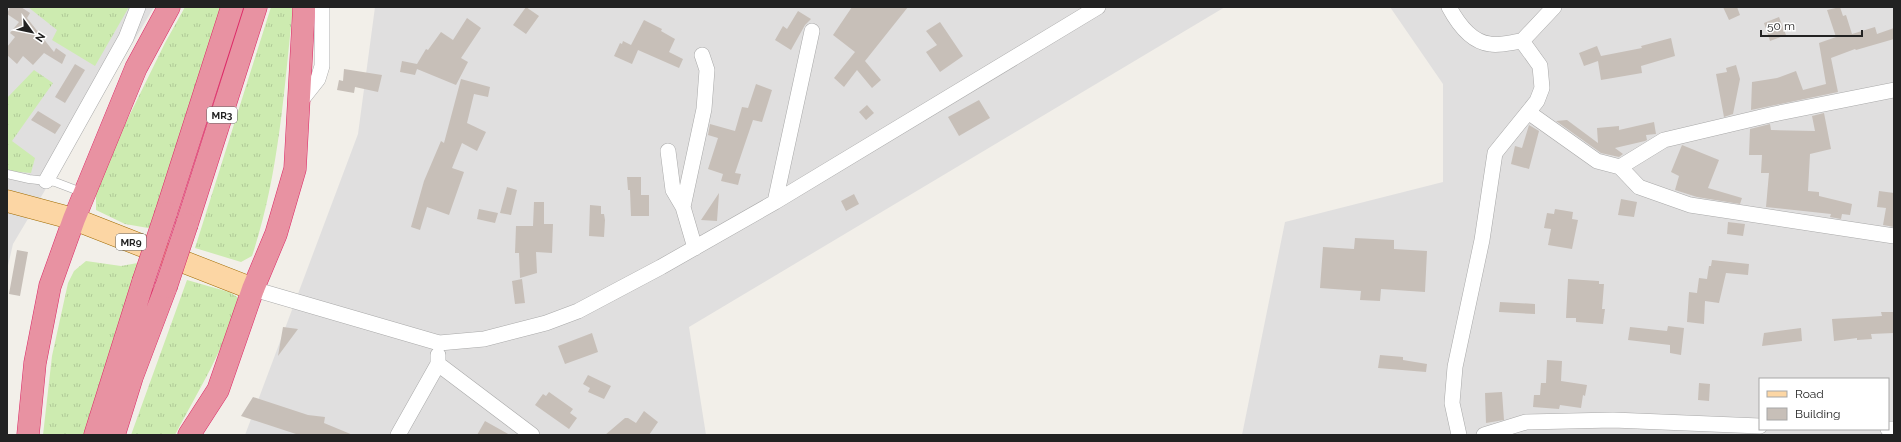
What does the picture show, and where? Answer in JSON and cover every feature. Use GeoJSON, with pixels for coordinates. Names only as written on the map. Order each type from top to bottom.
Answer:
{"type":"FeatureCollection","features":[{"type":"Feature","properties":{"kind":"highway"},"geometry":{"type":"LineString","coordinates":[[28,435],[35,363],[50,286],[84,193],[136,68],[169,7]]}},
{"type":"Feature","properties":{"kind":"highway","name":"MR3"},"geometry":{"type":"LineString","coordinates":[[95,435],[232,7]]}},
{"type":"Feature","properties":{"kind":"highway","name":"MR3"},"geometry":{"type":"LineString","coordinates":[[114,435],[132,377],[166,287],[187,224],[256,7]]}},
{"type":"Feature","properties":{"kind":"highway"},"geometry":{"type":"LineString","coordinates":[[189,435],[218,390],[253,289],[276,234],[295,169],[304,7]]}},
{"type":"Feature","properties":{"kind":"main road","name":"MR9"},"geometry":{"type":"LineString","coordinates":[[7,201],[74,219],[253,289]]}},
{"type":"Feature","properties":{"kind":"street"},"geometry":{"type":"LineString","coordinates":[[46,181],[126,38],[138,7]]}},
{"type":"Feature","properties":{"kind":"street"},"geometry":{"type":"LineString","coordinates":[[298,103],[318,79],[322,66],[322,7]]}},
{"type":"Feature","properties":{"kind":"street"},"geometry":{"type":"LineString","coordinates":[[253,289],[439,342],[484,339],[546,323],[578,311],[695,248],[775,202],[1098,7]]}},
{"type":"Feature","properties":{"kind":"street"},"geometry":{"type":"LineString","coordinates":[[1449,7],[1454,18],[1471,36],[1490,44],[1522,41],[1554,7]]}},
{"type":"Feature","properties":{"kind":"street"},"geometry":{"type":"LineString","coordinates":[[775,202],[812,31]]}},
{"type":"Feature","properties":{"kind":"street"},"geometry":{"type":"LineString","coordinates":[[1459,435],[1452,403],[1454,367],[1482,240],[1495,154],[1537,101],[1542,88],[1540,66],[1522,41]]}},
{"type":"Feature","properties":{"kind":"street"},"geometry":{"type":"LineString","coordinates":[[683,207],[704,109],[707,70],[702,55]]}},
{"type":"Feature","properties":{"kind":"street"},"geometry":{"type":"LineString","coordinates":[[1620,166],[1664,140],[1774,114],[1894,90]]}},
{"type":"Feature","properties":{"kind":"street"},"geometry":{"type":"LineString","coordinates":[[1528,112],[1597,161],[1620,166],[1639,187],[1690,205],[1894,236]]}},
{"type":"Feature","properties":{"kind":"street"},"geometry":{"type":"LineString","coordinates":[[668,151],[673,190],[683,207],[695,248]]}},
{"type":"Feature","properties":{"kind":"street"},"geometry":{"type":"LineString","coordinates":[[398,435],[438,364],[439,342]]}},
{"type":"Feature","properties":{"kind":"street"},"geometry":{"type":"LineString","coordinates":[[438,364],[532,435]]}},
{"type":"Feature","properties":{"kind":"street"},"geometry":{"type":"LineString","coordinates":[[1484,435],[1526,422],[1613,420],[1759,426]]}},
{"type":"Feature","properties":{"kind":"lane"},"geometry":{"type":"LineString","coordinates":[[7,174],[29,179],[55,182],[84,193]]}},
{"type":"Feature","properties":{"kind":"shaded area"},"geometry":{"type":"Polygon","coordinates":[[[7,7],[154,7],[13,244],[7,270],[7,7]]]}},
{"type":"Feature","properties":{"kind":"shaded area"},"geometry":{"type":"Polygon","coordinates":[[[375,7],[1225,7],[689,327],[706,435],[245,435],[358,134],[375,7]]]}},
{"type":"Feature","properties":{"kind":"shaded area"},"geometry":{"type":"Polygon","coordinates":[[[1390,7],[1894,7],[1894,435],[1242,435],[1285,222],[1443,182],[1443,84],[1390,7]]]}},
{"type":"Feature","properties":{"kind":"green space"},"geometry":{"type":"Polygon","coordinates":[[[28,7],[129,7],[95,66],[52,40],[57,30],[28,7]]]}},
{"type":"Feature","properties":{"kind":"green space"},"geometry":{"type":"Polygon","coordinates":[[[185,7],[225,7],[154,229],[125,224],[96,210],[96,192],[106,163],[165,43],[185,7]]]}},
{"type":"Feature","properties":{"kind":"green space"},"geometry":{"type":"Polygon","coordinates":[[[271,7],[293,7],[283,101],[269,195],[261,226],[252,256],[241,262],[195,248],[271,7]]]}},
{"type":"Feature","properties":{"kind":"green space"},"geometry":{"type":"Polygon","coordinates":[[[34,70],[53,83],[12,141],[35,158],[31,173],[9,171],[7,170],[7,98],[34,70]]]}},
{"type":"Feature","properties":{"kind":"green space"},"geometry":{"type":"Polygon","coordinates":[[[86,261],[121,266],[143,262],[87,435],[43,435],[52,356],[68,283],[74,271],[86,261]]]}},
{"type":"Feature","properties":{"kind":"green space"},"geometry":{"type":"Polygon","coordinates":[[[187,280],[229,292],[239,298],[227,334],[211,368],[175,435],[131,435],[187,280]]]}},
{"type":"Feature","properties":{"kind":"building"},"geometry":{"type":"Polygon","coordinates":[[[10,7],[21,7],[30,13],[27,18],[54,52],[56,48],[66,55],[62,64],[44,53],[33,65],[23,56],[17,64],[7,55],[7,47],[15,37],[10,33],[19,22],[7,14],[10,7]]]}},
{"type":"Feature","properties":{"kind":"building"},"geometry":{"type":"Polygon","coordinates":[[[526,7],[539,16],[526,34],[513,25],[526,7]]]}},
{"type":"Feature","properties":{"kind":"building"},"geometry":{"type":"Polygon","coordinates":[[[852,7],[908,7],[865,61],[881,80],[872,88],[857,70],[844,87],[834,78],[855,52],[833,35],[852,7]]]}},
{"type":"Feature","properties":{"kind":"building"},"geometry":{"type":"Polygon","coordinates":[[[1723,7],[1737,7],[1740,15],[1729,20],[1723,7]]]}},
{"type":"Feature","properties":{"kind":"building"},"geometry":{"type":"Polygon","coordinates":[[[1840,7],[1843,16],[1846,15],[1852,34],[1875,27],[1877,34],[1894,28],[1894,39],[1856,50],[1855,49],[1831,58],[1838,92],[1751,110],[1752,82],[1777,78],[1796,71],[1803,90],[1826,84],[1819,43],[1836,37],[1827,10],[1840,7]]]}},
{"type":"Feature","properties":{"kind":"building"},"geometry":{"type":"Polygon","coordinates":[[[798,11],[811,19],[805,25],[791,50],[775,40],[783,26],[787,29],[798,11]]]}},
{"type":"Feature","properties":{"kind":"building"},"geometry":{"type":"Polygon","coordinates":[[[1779,17],[1786,35],[1770,41],[1764,23],[1779,17]]]}},
{"type":"Feature","properties":{"kind":"building"},"geometry":{"type":"Polygon","coordinates":[[[467,18],[481,28],[461,58],[468,62],[456,85],[417,69],[415,75],[400,72],[402,61],[417,64],[426,49],[428,50],[441,32],[453,40],[467,18]]]}},
{"type":"Feature","properties":{"kind":"building"},"geometry":{"type":"Polygon","coordinates":[[[644,20],[662,29],[661,31],[675,39],[669,52],[683,59],[679,68],[638,50],[632,64],[614,56],[620,43],[622,44],[623,41],[631,45],[644,20]]]}},
{"type":"Feature","properties":{"kind":"building"},"geometry":{"type":"Polygon","coordinates":[[[940,22],[963,56],[940,72],[926,52],[937,45],[926,31],[940,22]]]}},
{"type":"Feature","properties":{"kind":"building"},"geometry":{"type":"Polygon","coordinates":[[[1671,38],[1675,56],[1641,66],[1642,73],[1601,80],[1598,61],[1584,66],[1579,53],[1597,46],[1601,56],[1642,48],[1641,46],[1671,38]]]}},
{"type":"Feature","properties":{"kind":"building"},"geometry":{"type":"Polygon","coordinates":[[[75,64],[85,70],[65,103],[55,97],[75,64]]]}},
{"type":"Feature","properties":{"kind":"building"},"geometry":{"type":"Polygon","coordinates":[[[1736,65],[1740,79],[1733,114],[1724,117],[1716,74],[1727,72],[1726,68],[1736,65]]]}},
{"type":"Feature","properties":{"kind":"building"},"geometry":{"type":"Polygon","coordinates":[[[344,69],[382,75],[378,92],[355,87],[354,93],[337,90],[339,80],[343,81],[344,69]]]}},
{"type":"Feature","properties":{"kind":"building"},"geometry":{"type":"Polygon","coordinates":[[[461,79],[490,87],[488,97],[474,94],[467,123],[486,132],[477,151],[462,143],[452,168],[464,172],[449,215],[427,207],[420,230],[411,227],[424,181],[441,141],[444,143],[461,79]]]}},
{"type":"Feature","properties":{"kind":"building"},"geometry":{"type":"Polygon","coordinates":[[[756,84],[772,90],[762,122],[753,120],[735,173],[741,174],[738,185],[721,181],[723,174],[708,169],[718,138],[708,135],[710,124],[735,131],[742,107],[748,108],[756,84]]]}},
{"type":"Feature","properties":{"kind":"building"},"geometry":{"type":"Polygon","coordinates":[[[979,100],[990,118],[959,136],[948,117],[979,100]]]}},
{"type":"Feature","properties":{"kind":"building"},"geometry":{"type":"Polygon","coordinates":[[[867,105],[874,113],[866,120],[859,112],[867,105]]]}},
{"type":"Feature","properties":{"kind":"building"},"geometry":{"type":"Polygon","coordinates":[[[38,111],[61,125],[55,134],[31,120],[38,111]]]}},
{"type":"Feature","properties":{"kind":"building"},"geometry":{"type":"Polygon","coordinates":[[[1824,113],[1831,149],[1810,154],[1808,191],[1819,192],[1819,196],[1852,204],[1850,215],[1842,214],[1841,219],[1830,217],[1831,214],[1766,207],[1769,173],[1761,173],[1762,155],[1749,155],[1750,129],[1770,124],[1771,130],[1815,131],[1812,116],[1824,113]]]}},
{"type":"Feature","properties":{"kind":"building"},"geometry":{"type":"Polygon","coordinates":[[[1567,120],[1598,143],[1597,128],[1619,126],[1619,130],[1654,122],[1656,134],[1646,135],[1647,140],[1645,141],[1615,148],[1623,154],[1619,157],[1601,153],[1556,121],[1567,120]]]}},
{"type":"Feature","properties":{"kind":"building"},"geometry":{"type":"Polygon","coordinates":[[[1529,125],[1539,131],[1529,169],[1511,164],[1515,146],[1522,148],[1529,125]]]}},
{"type":"Feature","properties":{"kind":"building"},"geometry":{"type":"Polygon","coordinates":[[[1682,145],[1719,160],[1708,188],[1742,198],[1740,204],[1697,197],[1675,190],[1679,176],[1671,172],[1682,145]]]}},
{"type":"Feature","properties":{"kind":"building"},"geometry":{"type":"Polygon","coordinates":[[[627,177],[641,177],[641,195],[649,195],[649,216],[631,216],[630,190],[628,190],[627,177]]]}},
{"type":"Feature","properties":{"kind":"building"},"geometry":{"type":"Polygon","coordinates":[[[507,187],[517,190],[511,215],[500,213],[507,187]]]}},
{"type":"Feature","properties":{"kind":"building"},"geometry":{"type":"Polygon","coordinates":[[[1879,191],[1894,193],[1894,227],[1883,225],[1886,208],[1877,207],[1879,191]]]}},
{"type":"Feature","properties":{"kind":"building"},"geometry":{"type":"Polygon","coordinates":[[[719,193],[717,221],[701,220],[719,193]]]}},
{"type":"Feature","properties":{"kind":"building"},"geometry":{"type":"Polygon","coordinates":[[[854,194],[859,204],[846,211],[841,201],[854,194]]]}},
{"type":"Feature","properties":{"kind":"building"},"geometry":{"type":"Polygon","coordinates":[[[1621,199],[1637,202],[1634,217],[1618,215],[1621,199]]]}},
{"type":"Feature","properties":{"kind":"building"},"geometry":{"type":"Polygon","coordinates":[[[534,202],[544,202],[544,224],[553,224],[552,253],[536,252],[537,273],[520,278],[519,253],[515,253],[516,226],[533,226],[534,202]]]}},
{"type":"Feature","properties":{"kind":"building"},"geometry":{"type":"Polygon","coordinates":[[[590,205],[601,206],[601,214],[604,214],[605,220],[604,237],[589,236],[590,205]]]}},
{"type":"Feature","properties":{"kind":"building"},"geometry":{"type":"Polygon","coordinates":[[[479,209],[498,213],[495,223],[477,219],[479,209]]]}},
{"type":"Feature","properties":{"kind":"building"},"geometry":{"type":"Polygon","coordinates":[[[1555,209],[1573,212],[1572,219],[1578,220],[1572,249],[1548,245],[1551,229],[1544,228],[1547,213],[1554,214],[1555,209]]]}},
{"type":"Feature","properties":{"kind":"building"},"geometry":{"type":"Polygon","coordinates":[[[1728,222],[1745,224],[1743,236],[1727,234],[1728,222]]]}},
{"type":"Feature","properties":{"kind":"building"},"geometry":{"type":"Polygon","coordinates":[[[1355,238],[1394,240],[1394,249],[1427,251],[1425,292],[1381,289],[1380,301],[1360,300],[1361,291],[1320,288],[1323,247],[1354,249],[1355,238]]]}},
{"type":"Feature","properties":{"kind":"building"},"geometry":{"type":"Polygon","coordinates":[[[17,250],[28,252],[20,296],[9,294],[17,250]]]}},
{"type":"Feature","properties":{"kind":"building"},"geometry":{"type":"Polygon","coordinates":[[[1712,260],[1749,264],[1748,275],[1726,273],[1719,303],[1705,301],[1704,324],[1687,322],[1689,292],[1697,293],[1699,278],[1707,279],[1709,266],[1711,266],[1712,260]]]}},
{"type":"Feature","properties":{"kind":"building"},"geometry":{"type":"Polygon","coordinates":[[[522,279],[525,303],[515,304],[512,281],[522,279]]]}},
{"type":"Feature","properties":{"kind":"building"},"geometry":{"type":"Polygon","coordinates":[[[1568,279],[1599,281],[1599,284],[1604,284],[1602,309],[1605,309],[1603,324],[1576,322],[1576,318],[1566,318],[1568,279]]]}},
{"type":"Feature","properties":{"kind":"building"},"geometry":{"type":"Polygon","coordinates":[[[1500,302],[1535,304],[1535,314],[1499,312],[1500,302]]]}},
{"type":"Feature","properties":{"kind":"building"},"geometry":{"type":"Polygon","coordinates":[[[1881,312],[1894,312],[1894,333],[1871,334],[1872,339],[1857,340],[1857,338],[1834,341],[1832,319],[1882,316],[1881,312]]]}},
{"type":"Feature","properties":{"kind":"building"},"geometry":{"type":"Polygon","coordinates":[[[1668,326],[1684,328],[1681,355],[1670,353],[1670,345],[1628,340],[1630,327],[1667,331],[1668,326]]]}},
{"type":"Feature","properties":{"kind":"building"},"geometry":{"type":"Polygon","coordinates":[[[283,327],[298,329],[278,356],[283,327]]]}},
{"type":"Feature","properties":{"kind":"building"},"geometry":{"type":"Polygon","coordinates":[[[1801,328],[1802,341],[1762,346],[1764,333],[1801,328]]]}},
{"type":"Feature","properties":{"kind":"building"},"geometry":{"type":"Polygon","coordinates":[[[592,333],[598,352],[565,364],[558,346],[592,333]]]}},
{"type":"Feature","properties":{"kind":"building"},"geometry":{"type":"Polygon","coordinates":[[[1380,355],[1403,357],[1403,360],[1427,364],[1426,372],[1378,368],[1380,355]]]}},
{"type":"Feature","properties":{"kind":"building"},"geometry":{"type":"Polygon","coordinates":[[[1547,360],[1562,361],[1561,381],[1587,385],[1585,396],[1583,395],[1581,408],[1560,405],[1559,409],[1533,407],[1534,395],[1540,395],[1541,383],[1546,383],[1547,360]]]}},
{"type":"Feature","properties":{"kind":"building"},"geometry":{"type":"Polygon","coordinates":[[[588,375],[611,386],[604,399],[588,392],[590,388],[583,384],[588,375]]]}},
{"type":"Feature","properties":{"kind":"building"},"geometry":{"type":"Polygon","coordinates":[[[1699,383],[1710,384],[1709,401],[1698,400],[1699,383]]]}},
{"type":"Feature","properties":{"kind":"building"},"geometry":{"type":"Polygon","coordinates":[[[549,392],[573,409],[570,413],[577,418],[569,429],[535,405],[543,394],[546,396],[549,392]]]}},
{"type":"Feature","properties":{"kind":"building"},"geometry":{"type":"Polygon","coordinates":[[[1502,392],[1504,420],[1486,423],[1485,393],[1502,392]]]}},
{"type":"Feature","properties":{"kind":"building"},"geometry":{"type":"Polygon","coordinates":[[[253,397],[308,415],[325,417],[324,423],[353,435],[299,435],[241,416],[253,397]]]}},
{"type":"Feature","properties":{"kind":"building"},"geometry":{"type":"Polygon","coordinates":[[[644,411],[658,422],[649,435],[605,435],[625,418],[628,418],[636,423],[644,411]]]}},
{"type":"Feature","properties":{"kind":"building"},"geometry":{"type":"Polygon","coordinates":[[[485,421],[510,435],[477,435],[485,421]]]}}]}
